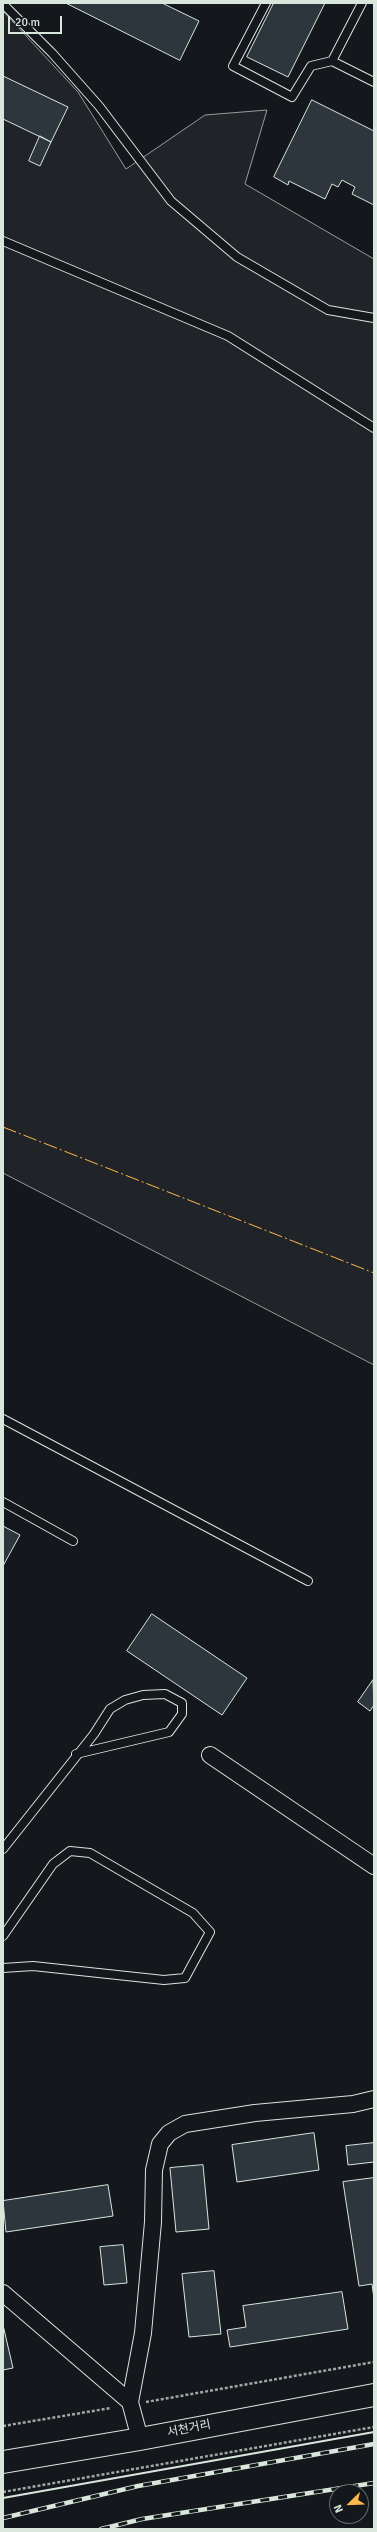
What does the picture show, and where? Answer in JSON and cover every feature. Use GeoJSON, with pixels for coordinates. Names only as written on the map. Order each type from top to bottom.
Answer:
{"type":"FeatureCollection","features":[{"type":"Feature","properties":{"kind":"main road","name":"서천거리"},"geometry":{"type":"LineString","coordinates":[[3,2462],[140,2439],[374,2395]]}},
{"type":"Feature","properties":{"kind":"street"},"geometry":{"type":"LineString","coordinates":[[210,1755],[374,1866]]}},
{"type":"Feature","properties":{"kind":"street"},"geometry":{"type":"LineString","coordinates":[[140,2439],[131,2403],[142,2333],[153,2222],[154,2170],[160,2144],[169,2133],[184,2124],[254,2113],[353,2104],[374,2099]]}},
{"type":"Feature","properties":{"kind":"street"},"geometry":{"type":"LineString","coordinates":[[3,2292],[131,2403]]}},
{"type":"Feature","properties":{"kind":"lane"},"geometry":{"type":"LineString","coordinates":[[266,3],[233,66],[292,98],[311,66],[332,60],[374,82]]}},
{"type":"Feature","properties":{"kind":"lane"},"geometry":{"type":"LineString","coordinates":[[332,60],[362,3]]}},
{"type":"Feature","properties":{"kind":"lane"},"geometry":{"type":"LineString","coordinates":[[3,4],[52,53],[99,106],[171,201],[237,256],[328,310],[374,318]]}},
{"type":"Feature","properties":{"kind":"lane"},"geometry":{"type":"LineString","coordinates":[[3,241],[228,336],[374,428]]}},
{"type":"Feature","properties":{"kind":"lane"},"geometry":{"type":"LineString","coordinates":[[3,1419],[308,1581]]}},
{"type":"Feature","properties":{"kind":"lane"},"geometry":{"type":"LineString","coordinates":[[3,1502],[73,1541]]}},
{"type":"Feature","properties":{"kind":"lane"},"geometry":{"type":"LineString","coordinates":[[3,1849],[110,1709],[125,1700],[143,1695],[165,1694],[182,1703],[182,1714],[169,1732],[76,1754]]}},
{"type":"Feature","properties":{"kind":"lane"},"geometry":{"type":"LineString","coordinates":[[3,1936],[53,1864],[70,1851],[90,1853],[193,1914],[210,1932],[185,1978],[164,1980],[33,1966],[3,1968]]}},
{"type":"Feature","properties":{"kind":"path"},"geometry":{"type":"LineString","coordinates":[[3,2426],[374,2362]]}},
{"type":"Feature","properties":{"kind":"path"},"geometry":{"type":"LineString","coordinates":[[3,2492],[374,2427]]}},
{"type":"Feature","properties":{"kind":"shaded area"},"geometry":{"type":"Polygon","coordinates":[[[3,11],[78,92],[126,169],[205,115],[267,110],[245,184],[374,259],[374,1365],[3,1173],[3,11]]]}},
{"type":"Feature","properties":{"kind":"building"},"geometry":{"type":"Polygon","coordinates":[[[66,3],[162,3],[199,21],[180,60],[66,3]]]}},
{"type":"Feature","properties":{"kind":"building"},"geometry":{"type":"Polygon","coordinates":[[[274,3],[325,3],[288,77],[247,57],[274,3]]]}},
{"type":"Feature","properties":{"kind":"building"},"geometry":{"type":"Polygon","coordinates":[[[3,76],[68,107],[51,142],[3,119],[3,76]]]}},
{"type":"Feature","properties":{"kind":"building"},"geometry":{"type":"Polygon","coordinates":[[[312,100],[374,131],[374,205],[352,194],[355,187],[342,180],[338,187],[332,184],[325,199],[289,181],[288,185],[274,177],[312,100]]]}},
{"type":"Feature","properties":{"kind":"building"},"geometry":{"type":"Polygon","coordinates":[[[40,136],[51,142],[40,166],[29,161],[40,136]]]}},
{"type":"Feature","properties":{"kind":"building"},"geometry":{"type":"Polygon","coordinates":[[[3,1526],[20,1535],[3,1566],[3,1526]]]}},
{"type":"Feature","properties":{"kind":"building"},"geometry":{"type":"Polygon","coordinates":[[[152,1614],[247,1678],[222,1715],[127,1651],[152,1614]]]}},
{"type":"Feature","properties":{"kind":"building"},"geometry":{"type":"Polygon","coordinates":[[[373,1680],[374,1705],[370,1711],[358,1702],[373,1680]]]}},
{"type":"Feature","properties":{"kind":"building"},"geometry":{"type":"Polygon","coordinates":[[[314,2133],[319,2170],[237,2182],[232,2145],[314,2133]]]}},
{"type":"Feature","properties":{"kind":"building"},"geometry":{"type":"Polygon","coordinates":[[[374,2143],[374,2162],[348,2165],[346,2146],[374,2143]]]}},
{"type":"Feature","properties":{"kind":"building"},"geometry":{"type":"Polygon","coordinates":[[[203,2165],[209,2229],[176,2232],[170,2168],[203,2165]]]}},
{"type":"Feature","properties":{"kind":"building"},"geometry":{"type":"Polygon","coordinates":[[[374,2178],[374,2299],[372,2284],[359,2286],[343,2182],[374,2178]]]}},
{"type":"Feature","properties":{"kind":"building"},"geometry":{"type":"Polygon","coordinates":[[[108,2185],[113,2216],[6,2232],[3,2201],[108,2185]]]}},
{"type":"Feature","properties":{"kind":"building"},"geometry":{"type":"Polygon","coordinates":[[[123,2245],[127,2283],[104,2285],[100,2247],[123,2245]]]}},
{"type":"Feature","properties":{"kind":"building"},"geometry":{"type":"Polygon","coordinates":[[[214,2271],[221,2334],[189,2337],[182,2274],[214,2271]]]}},
{"type":"Feature","properties":{"kind":"building"},"geometry":{"type":"Polygon","coordinates":[[[342,2292],[348,2329],[230,2347],[227,2330],[246,2327],[243,2306],[342,2292]]]}},
{"type":"Feature","properties":{"kind":"building"},"geometry":{"type":"Polygon","coordinates":[[[3,2325],[13,2368],[3,2370],[3,2325]]]}},
{"type":"Feature","properties":{"kind":"railway"},"geometry":{"type":"LineString","coordinates":[[3,2518],[138,2486],[374,2444]]}},
{"type":"Feature","properties":{"kind":"railway"},"geometry":{"type":"LineString","coordinates":[[101,2529],[142,2519],[374,2483]]}},
{"type":"Feature","properties":{"kind":"wall"},"geometry":{"type":"LineString","coordinates":[[3,2498],[374,2432]]}},
{"type":"Feature","properties":{"kind":"power"},"geometry":{"type":"LineString","coordinates":[[3,1127],[374,1273]]}}]}
